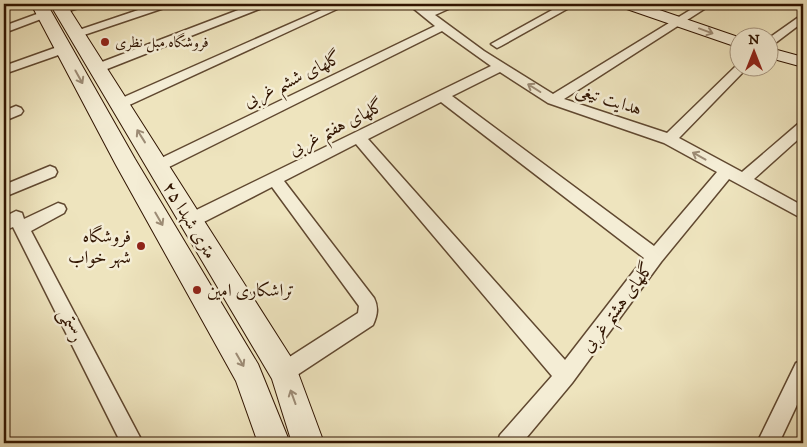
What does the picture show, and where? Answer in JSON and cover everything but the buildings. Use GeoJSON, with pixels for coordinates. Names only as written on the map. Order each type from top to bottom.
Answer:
{"type":"FeatureCollection","features":[{"type":"Feature","properties":{"kind":"main road"},"geometry":{"type":"LineString","coordinates":[[626,4],[730,40]]}},
{"type":"Feature","properties":{"kind":"main road","name":"۲۵ متری شهدا"},"geometry":{"type":"LineString","coordinates":[[57,7],[70,41],[132,173],[248,374],[274,443]]}},
{"type":"Feature","properties":{"kind":"main road","name":"۲۵ متری شهدا"},"geometry":{"type":"LineString","coordinates":[[70,41],[98,68],[284,372],[308,443]]}},
{"type":"Feature","properties":{"kind":"main road"},"geometry":{"type":"LineString","coordinates":[[780,56],[803,62]]}},
{"type":"Feature","properties":{"kind":"street"},"geometry":{"type":"LineString","coordinates":[[4,70],[70,41],[166,4]]}},
{"type":"Feature","properties":{"kind":"street"},"geometry":{"type":"LineString","coordinates":[[98,68],[263,4]]}},
{"type":"Feature","properties":{"kind":"street"},"geometry":{"type":"LineString","coordinates":[[120,104],[343,4]]}},
{"type":"Feature","properties":{"kind":"street","name":"هدایت تیغی"},"geometry":{"type":"LineString","coordinates":[[414,4],[500,67],[553,100],[669,139],[803,213]]}},
{"type":"Feature","properties":{"kind":"street"},"geometry":{"type":"LineString","coordinates":[[429,14],[452,4]]}},
{"type":"Feature","properties":{"kind":"street"},"geometry":{"type":"LineString","coordinates":[[497,44],[571,4]]}},
{"type":"Feature","properties":{"kind":"street"},"geometry":{"type":"LineString","coordinates":[[553,100],[707,4]]}},
{"type":"Feature","properties":{"kind":"street"},"geometry":{"type":"LineString","coordinates":[[4,30],[57,7]]}},
{"type":"Feature","properties":{"kind":"street"},"geometry":{"type":"LineString","coordinates":[[780,34],[803,17]]}},
{"type":"Feature","properties":{"kind":"street","name":"گلهای ششم غربی"},"geometry":{"type":"LineString","coordinates":[[158,166],[443,26]]}},
{"type":"Feature","properties":{"kind":"street","name":"گلهای هفتم غربی"},"geometry":{"type":"LineString","coordinates":[[190,221],[500,67]]}},
{"type":"Feature","properties":{"kind":"street"},"geometry":{"type":"LineString","coordinates":[[669,139],[731,78]]}},
{"type":"Feature","properties":{"kind":"street"},"geometry":{"type":"LineString","coordinates":[[441,95],[655,257]]}},
{"type":"Feature","properties":{"kind":"street"},"geometry":{"type":"LineString","coordinates":[[743,180],[803,126]]}},
{"type":"Feature","properties":{"kind":"street"},"geometry":{"type":"LineString","coordinates":[[358,137],[565,376]]}},
{"type":"Feature","properties":{"kind":"street","name":"گلهای هشتم غربی"},"geometry":{"type":"LineString","coordinates":[[508,443],[565,376],[655,257],[727,171]]}},
{"type":"Feature","properties":{"kind":"street"},"geometry":{"type":"LineString","coordinates":[[4,191],[50,172]]}},
{"type":"Feature","properties":{"kind":"street"},"geometry":{"type":"LineString","coordinates":[[274,179],[368,304],[366,319],[284,372]]}},
{"type":"Feature","properties":{"kind":"street"},"geometry":{"type":"LineString","coordinates":[[12,226],[58,209]]}},
{"type":"Feature","properties":{"kind":"street","name":"رستمی"},"geometry":{"type":"LineString","coordinates":[[12,226],[132,443]]}},
{"type":"Feature","properties":{"kind":"street"},"geometry":{"type":"LineString","coordinates":[[768,443],[803,370]]}},
{"type":"Feature","properties":{"kind":"place","name":"فروشگاه مبل نظری"},"geometry":{"type":"Point","coordinates":[105,42]}},
{"type":"Feature","properties":{"kind":"place","name":"فروشگاه شهر خواب"},"geometry":{"type":"Point","coordinates":[141,246]}},
{"type":"Feature","properties":{"kind":"place","name":"تراشکاری امین"},"geometry":{"type":"Point","coordinates":[197,290]}}]}
